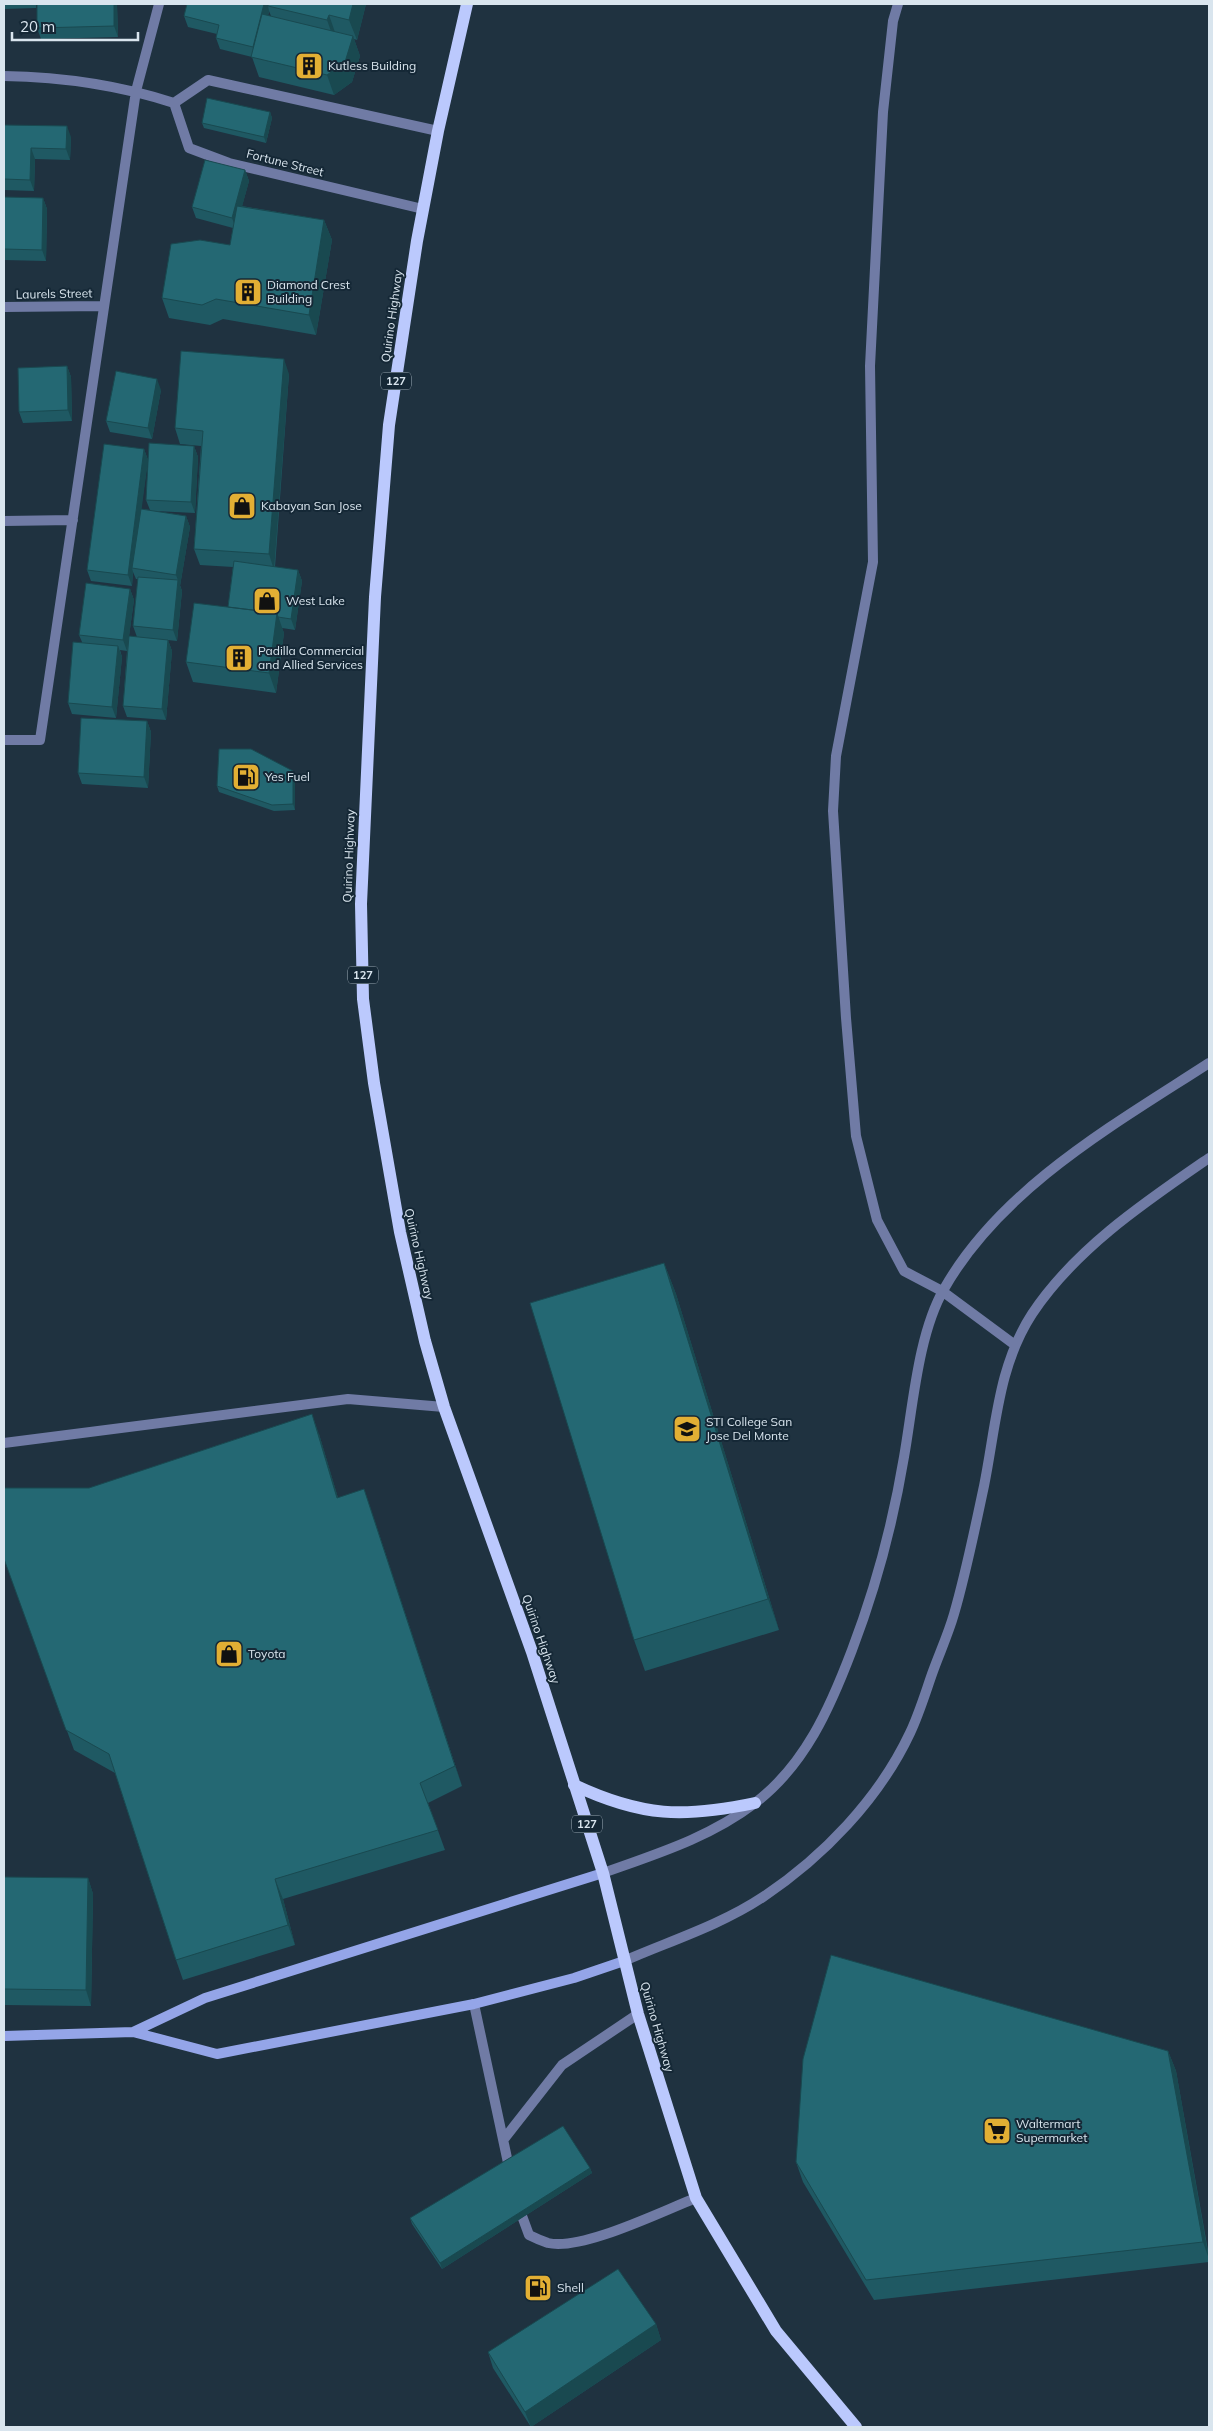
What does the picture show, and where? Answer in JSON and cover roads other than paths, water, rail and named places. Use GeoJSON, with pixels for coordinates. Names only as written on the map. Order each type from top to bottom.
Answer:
{"type":"FeatureCollection","features":[{"type":"Feature","properties":{"kind":"main road","name":"Quirino Highway"},"geometry":{"type":"LineString","coordinates":[[466,4],[423,209],[388,434],[375,597],[362,914],[364,999],[374,1083],[390,1184],[425,1341],[444,1407],[529,1643],[603,1873],[638,2014],[696,2198],[776,2331],[856,2427]]}},
{"type":"Feature","properties":{"kind":"main road"},"geometry":{"type":"LineString","coordinates":[[574,1785],[613,1802],[655,1812],[680,1814],[703,1812],[755,1803]]}},
{"type":"Feature","properties":{"kind":"street"},"geometry":{"type":"LineString","coordinates":[[4,740],[40,740],[136,91],[159,4]]}},
{"type":"Feature","properties":{"kind":"street"},"geometry":{"type":"LineString","coordinates":[[898,4],[893,21],[883,112],[870,366],[873,562],[836,756],[833,811],[846,1018],[856,1136],[877,1220],[904,1271],[942,1291],[1015,1345]]}},
{"type":"Feature","properties":{"kind":"street"},"geometry":{"type":"LineString","coordinates":[[4,76],[51,77],[136,91],[174,103],[208,80],[438,131]]}},
{"type":"Feature","properties":{"kind":"street","name":"Fortune Street"},"geometry":{"type":"LineString","coordinates":[[174,103],[189,148],[230,163],[423,209]]}},
{"type":"Feature","properties":{"kind":"street","name":"Laurels Street"},"geometry":{"type":"LineString","coordinates":[[4,307],[104,306]]}},
{"type":"Feature","properties":{"kind":"street"},"geometry":{"type":"LineString","coordinates":[[4,520],[73,520]]}},
{"type":"Feature","properties":{"kind":"street"},"geometry":{"type":"LineString","coordinates":[[133,2032],[205,1998],[603,1873],[694,1840],[755,1803],[785,1775],[806,1748],[828,1710],[870,1601],[895,1512],[916,1381],[926,1339],[942,1291],[979,1239],[1003,1213],[1039,1180],[1123,1118],[1209,1063]]}},
{"type":"Feature","properties":{"kind":"street"},"geometry":{"type":"LineString","coordinates":[[4,2036],[133,2032],[216,2054],[474,2004],[565,1981],[624,1961],[725,1918],[763,1897],[800,1869],[835,1837],[867,1803],[910,1734],[954,1614],[984,1485],[997,1408],[1015,1345],[1031,1315],[1052,1287],[1079,1258],[1118,1224],[1209,1158]]}},
{"type":"Feature","properties":{"kind":"street"},"geometry":{"type":"LineString","coordinates":[[4,1443],[348,1399],[444,1407]]}},
{"type":"Feature","properties":{"kind":"street"},"geometry":{"type":"LineString","coordinates":[[474,2004],[504,2139],[511,2181]]}},
{"type":"Feature","properties":{"kind":"street"},"geometry":{"type":"LineString","coordinates":[[504,2139],[562,2065],[638,2014]]}},
{"type":"Feature","properties":{"kind":"street"},"geometry":{"type":"LineString","coordinates":[[516,2198],[530,2235],[549,2243],[581,2241],[621,2228],[696,2198]]}},
{"type":"Feature","properties":{"kind":"place","name":"Kutless Building"},"geometry":{"type":"Point","coordinates":[309,66]}},
{"type":"Feature","properties":{"kind":"place","name":"Diamond Crest Building"},"geometry":{"type":"Point","coordinates":[248,292]}},
{"type":"Feature","properties":{"kind":"place","name":"Kabayan San Jose"},"geometry":{"type":"Point","coordinates":[242,506]}},
{"type":"Feature","properties":{"kind":"place","name":"West Lake"},"geometry":{"type":"Point","coordinates":[267,601]}},
{"type":"Feature","properties":{"kind":"place","name":"Padilla Commercial and Allied Services"},"geometry":{"type":"Point","coordinates":[239,658]}},
{"type":"Feature","properties":{"kind":"place","name":"Yes Fuel"},"geometry":{"type":"Point","coordinates":[246,777]}},
{"type":"Feature","properties":{"kind":"place","name":"STI College San Jose Del Monte"},"geometry":{"type":"Point","coordinates":[687,1429]}},
{"type":"Feature","properties":{"kind":"place","name":"Toyota"},"geometry":{"type":"Point","coordinates":[229,1654]}},
{"type":"Feature","properties":{"kind":"place","name":"Waltermart Supermarket"},"geometry":{"type":"Point","coordinates":[997,2131]}},
{"type":"Feature","properties":{"kind":"place","name":"Shell"},"geometry":{"type":"Point","coordinates":[538,2288]}}]}
